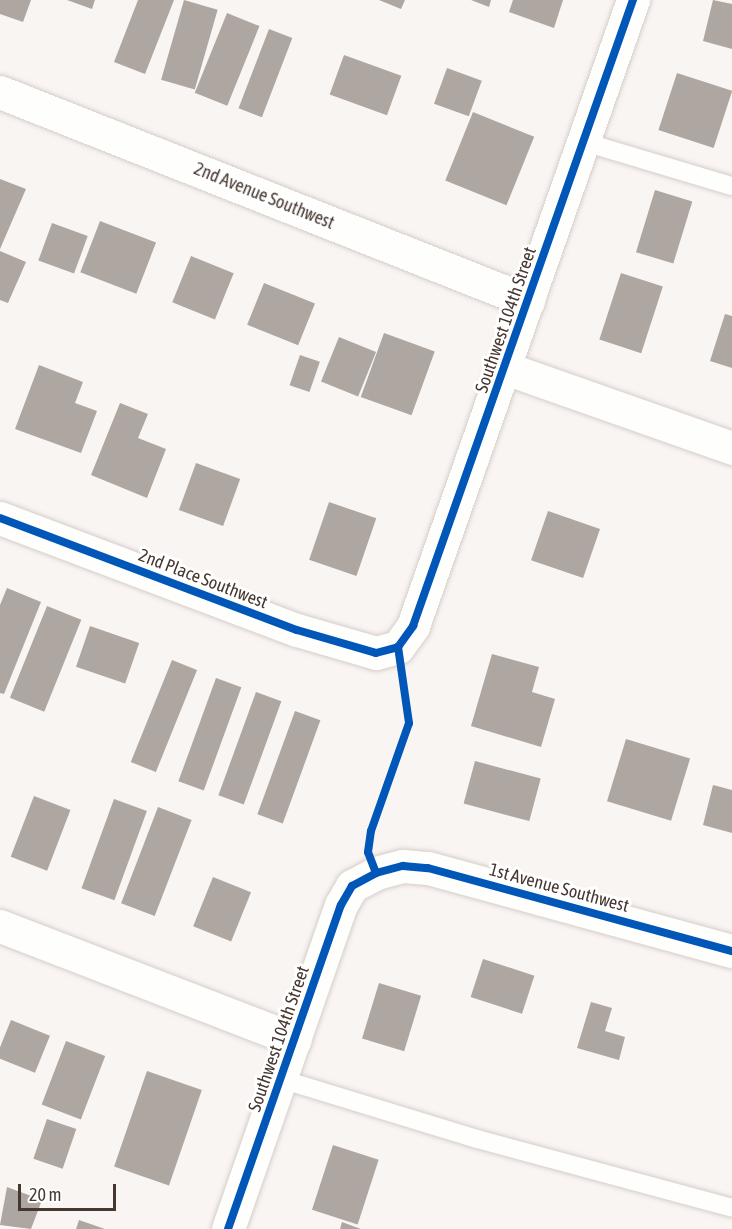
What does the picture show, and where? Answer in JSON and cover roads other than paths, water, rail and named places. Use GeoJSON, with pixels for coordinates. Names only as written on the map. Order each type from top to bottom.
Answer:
{"type":"FeatureCollection","features":[{"type":"Feature","properties":{"kind":"street","name":"Southwest 104th Street"},"geometry":{"type":"LineString","coordinates":[[398,647],[413,626],[633,0]]}},
{"type":"Feature","properties":{"kind":"street","name":"2nd Avenue Southwest"},"geometry":{"type":"LineString","coordinates":[[0,92],[528,301]]}},
{"type":"Feature","properties":{"kind":"street"},"geometry":{"type":"LineString","coordinates":[[505,368],[732,448]]}},
{"type":"Feature","properties":{"kind":"street","name":"2nd Place Southwest"},"geometry":{"type":"LineString","coordinates":[[0,518],[297,630],[376,653],[398,647]]}},
{"type":"Feature","properties":{"kind":"street","name":"1st Avenue Southwest"},"geometry":{"type":"LineString","coordinates":[[376,873],[403,866],[428,868],[732,951]]}},
{"type":"Feature","properties":{"kind":"street","name":"Southwest 104th Street"},"geometry":{"type":"LineString","coordinates":[[228,1229],[341,905],[352,886],[376,873]]}},
{"type":"Feature","properties":{"kind":"street"},"geometry":{"type":"LineString","coordinates":[[0,926],[295,1040]]}},
{"type":"Feature","properties":{"kind":"lane"},"geometry":{"type":"LineString","coordinates":[[584,142],[732,186]]}},
{"type":"Feature","properties":{"kind":"lane"},"geometry":{"type":"LineString","coordinates":[[281,1079],[477,1139],[732,1208]]}}]}
